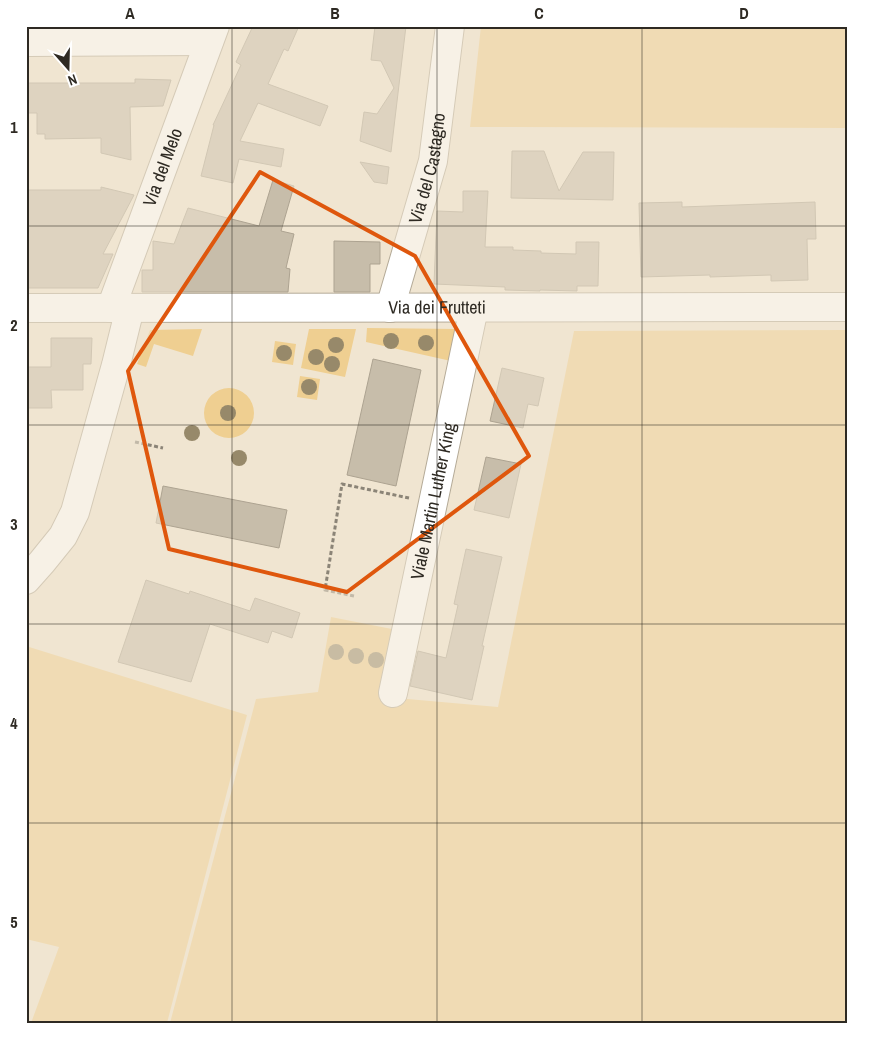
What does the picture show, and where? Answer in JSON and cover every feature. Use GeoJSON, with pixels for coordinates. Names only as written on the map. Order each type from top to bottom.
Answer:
{"type":"FeatureCollection","features":[{"type":"Feature","properties":{"kind":"street","name":"Via del Castagno"},"geometry":{"type":"LineString","coordinates":[[390,308],[433,161],[450,26]]}},
{"type":"Feature","properties":{"kind":"street"},"geometry":{"type":"LineString","coordinates":[[26,42],[212,34]]}},
{"type":"Feature","properties":{"kind":"street","name":"Via del Melo"},"geometry":{"type":"LineString","coordinates":[[31,568],[63,536],[75,512],[116,365],[120,308],[212,34]]}},
{"type":"Feature","properties":{"kind":"street","name":"Via dei Frutteti"},"geometry":{"type":"LineString","coordinates":[[26,308],[848,308]]}},
{"type":"Feature","properties":{"kind":"street","name":"Viale Martin Luther King"},"geometry":{"type":"LineString","coordinates":[[393,693],[474,308]]}},
{"type":"Feature","properties":{"kind":"path"},"geometry":{"type":"LineString","coordinates":[[136,442],[163,448]]}},
{"type":"Feature","properties":{"kind":"path"},"geometry":{"type":"LineString","coordinates":[[354,596],[325,590],[342,484],[434,503]]}},
{"type":"Feature","properties":{"kind":"highlighted area"},"geometry":{"type":"Polygon","coordinates":[[[260,172],[415,256],[529,456],[347,592],[169,549],[128,371],[260,172]]]}},
{"type":"Feature","properties":{"kind":"shaded area"},"geometry":{"type":"Polygon","coordinates":[[[481,26],[848,26],[848,128],[470,127],[481,26]]]}},
{"type":"Feature","properties":{"kind":"shaded area"},"geometry":{"type":"Polygon","coordinates":[[[367,328],[457,329],[451,361],[366,342],[367,328]]]}},
{"type":"Feature","properties":{"kind":"shaded area"},"geometry":{"type":"Polygon","coordinates":[[[202,329],[193,356],[154,344],[146,367],[137,364],[150,330],[202,329]]]}},
{"type":"Feature","properties":{"kind":"shaded area"},"geometry":{"type":"Polygon","coordinates":[[[309,329],[356,329],[345,377],[301,368],[309,329]]]}},
{"type":"Feature","properties":{"kind":"shaded area"},"geometry":{"type":"Polygon","coordinates":[[[848,330],[848,1023],[170,1023],[256,699],[318,692],[331,617],[397,630],[385,697],[498,707],[574,331],[848,330]]]}},
{"type":"Feature","properties":{"kind":"shaded area"},"geometry":{"type":"Polygon","coordinates":[[[275,341],[296,344],[293,365],[272,362],[275,341]]]}},
{"type":"Feature","properties":{"kind":"shaded area"},"geometry":{"type":"Polygon","coordinates":[[[300,376],[320,379],[317,400],[297,397],[300,376]]]}},
{"type":"Feature","properties":{"kind":"shaded area"},"geometry":{"type":"Polygon","coordinates":[[[224,388],[234,388],[247,395],[254,408],[254,418],[247,431],[234,438],[224,438],[215,434],[208,427],[204,418],[204,408],[208,399],[215,392],[224,388]]]}},
{"type":"Feature","properties":{"kind":"shaded area"},"geometry":{"type":"Polygon","coordinates":[[[26,646],[247,715],[167,1023],[31,1023],[59,947],[26,939],[26,646]]]}},
{"type":"Feature","properties":{"kind":"building"},"geometry":{"type":"Polygon","coordinates":[[[253,26],[299,26],[288,51],[284,49],[268,84],[328,106],[320,126],[258,103],[240,141],[284,149],[281,167],[239,159],[233,183],[201,176],[213,125],[241,65],[236,62],[253,26]]]}},
{"type":"Feature","properties":{"kind":"building"},"geometry":{"type":"Polygon","coordinates":[[[375,26],[406,26],[391,152],[360,141],[364,112],[377,114],[394,88],[381,61],[371,60],[375,26]]]}},
{"type":"Feature","properties":{"kind":"building"},"geometry":{"type":"Polygon","coordinates":[[[135,79],[171,80],[163,106],[130,107],[131,160],[101,153],[101,138],[45,139],[45,134],[37,134],[37,113],[26,113],[26,83],[135,83],[135,79]]]}},
{"type":"Feature","properties":{"kind":"building"},"geometry":{"type":"Polygon","coordinates":[[[512,151],[544,151],[559,191],[583,152],[614,152],[613,200],[511,198],[512,151]]]}},
{"type":"Feature","properties":{"kind":"building"},"geometry":{"type":"Polygon","coordinates":[[[360,162],[389,167],[387,184],[374,182],[360,162]]]}},
{"type":"Feature","properties":{"kind":"building"},"geometry":{"type":"Polygon","coordinates":[[[273,180],[294,186],[281,231],[294,234],[286,268],[290,269],[288,292],[142,292],[142,270],[153,270],[153,241],[174,244],[188,208],[259,226],[273,180]]]}},
{"type":"Feature","properties":{"kind":"building"},"geometry":{"type":"Polygon","coordinates":[[[101,187],[134,195],[103,254],[113,254],[98,288],[26,288],[26,190],[101,190],[101,187]]]}},
{"type":"Feature","properties":{"kind":"building"},"geometry":{"type":"Polygon","coordinates":[[[463,191],[488,191],[485,247],[513,247],[513,250],[576,254],[576,242],[599,242],[598,286],[577,286],[577,291],[540,291],[505,290],[505,287],[434,284],[437,211],[463,212],[463,191]]]}},
{"type":"Feature","properties":{"kind":"building"},"geometry":{"type":"Polygon","coordinates":[[[682,202],[682,207],[815,202],[816,239],[807,239],[808,280],[771,281],[771,275],[641,277],[639,203],[682,202]]]}},
{"type":"Feature","properties":{"kind":"building"},"geometry":{"type":"Polygon","coordinates":[[[334,241],[380,242],[380,264],[370,264],[370,292],[334,292],[334,241]]]}},
{"type":"Feature","properties":{"kind":"building"},"geometry":{"type":"Polygon","coordinates":[[[51,338],[92,338],[91,364],[83,364],[83,390],[51,390],[52,408],[26,408],[26,367],[51,367],[51,338]]]}},
{"type":"Feature","properties":{"kind":"building"},"geometry":{"type":"Polygon","coordinates":[[[373,359],[421,370],[396,486],[347,475],[373,359]]]}},
{"type":"Feature","properties":{"kind":"building"},"geometry":{"type":"Polygon","coordinates":[[[502,368],[544,378],[538,406],[528,404],[523,428],[490,421],[502,368]]]}},
{"type":"Feature","properties":{"kind":"building"},"geometry":{"type":"Polygon","coordinates":[[[486,457],[521,464],[509,518],[474,510],[486,457]]]}},
{"type":"Feature","properties":{"kind":"building"},"geometry":{"type":"Polygon","coordinates":[[[163,486],[287,510],[279,548],[156,523],[163,486]]]}},
{"type":"Feature","properties":{"kind":"building"},"geometry":{"type":"Polygon","coordinates":[[[466,549],[502,557],[472,700],[410,686],[418,651],[446,658],[458,605],[454,604],[466,549]]]}},
{"type":"Feature","properties":{"kind":"building"},"geometry":{"type":"Polygon","coordinates":[[[146,580],[189,594],[190,591],[250,611],[255,598],[300,613],[292,638],[272,631],[268,643],[210,624],[191,682],[118,662],[146,580]]]}}]}
